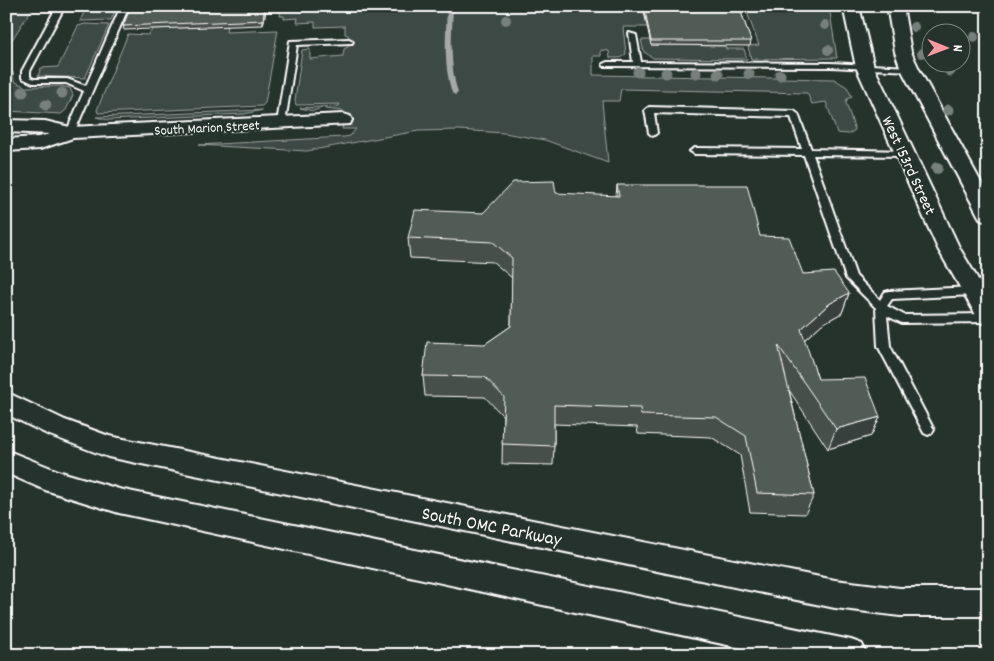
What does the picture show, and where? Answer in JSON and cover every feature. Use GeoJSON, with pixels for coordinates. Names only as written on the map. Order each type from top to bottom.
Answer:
{"type":"FeatureCollection","features":[{"type":"Feature","properties":{"kind":"street","name":"West 153rd Street"},"geometry":{"type":"LineString","coordinates":[[851,6],[865,67],[949,249],[983,306]]}},
{"type":"Feature","properties":{"kind":"street"},"geometry":{"type":"LineString","coordinates":[[895,6],[904,52],[910,69],[988,215]]}},
{"type":"Feature","properties":{"kind":"street","name":"South Marion Street"},"geometry":{"type":"LineString","coordinates":[[6,126],[45,127],[70,134],[343,120]]}},
{"type":"Feature","properties":{"kind":"street","name":"South Marion Street"},"geometry":{"type":"LineString","coordinates":[[6,145],[40,143],[57,140],[70,134]]}},
{"type":"Feature","properties":{"kind":"street","name":"South OMC Parkway"},"geometry":{"type":"LineString","coordinates":[[6,402],[56,427],[108,446],[301,487],[835,594],[900,602],[988,602]]}},
{"type":"Feature","properties":{"kind":"street"},"geometry":{"type":"LineString","coordinates":[[6,461],[55,482],[119,501],[738,633],[851,655]]}},
{"type":"Feature","properties":{"kind":"lane"},"geometry":{"type":"LineString","coordinates":[[61,6],[26,71],[26,78],[33,81],[67,82],[90,90]]}},
{"type":"Feature","properties":{"kind":"lane"},"geometry":{"type":"LineString","coordinates":[[70,134],[126,6]]}},
{"type":"Feature","properties":{"kind":"lane"},"geometry":{"type":"LineString","coordinates":[[632,35],[637,64]]}},
{"type":"Feature","properties":{"kind":"lane"},"geometry":{"type":"LineString","coordinates":[[281,123],[293,43],[349,41]]}},
{"type":"Feature","properties":{"kind":"lane"},"geometry":{"type":"LineString","coordinates":[[607,64],[910,69]]}},
{"type":"Feature","properties":{"kind":"lane"},"geometry":{"type":"LineString","coordinates":[[653,133],[649,110],[794,114],[851,278],[881,307],[902,319],[983,306]]}},
{"type":"Feature","properties":{"kind":"lane"},"geometry":{"type":"LineString","coordinates":[[695,151],[905,153]]}},
{"type":"Feature","properties":{"kind":"lane"},"geometry":{"type":"LineString","coordinates":[[928,430],[884,346],[881,307],[889,295],[983,306]]}},
{"type":"Feature","properties":{"kind":"shaded area"},"geometry":{"type":"Polygon","coordinates":[[[11,6],[33,7],[6,49],[6,13],[11,6]]]}},
{"type":"Feature","properties":{"kind":"shaded area"},"geometry":{"type":"Polygon","coordinates":[[[72,6],[117,6],[111,20],[80,21],[85,10],[72,11],[72,6]]]}},
{"type":"Feature","properties":{"kind":"shaded area"},"geometry":{"type":"Polygon","coordinates":[[[267,6],[643,6],[647,27],[623,27],[626,54],[620,58],[610,58],[609,51],[601,50],[601,56],[593,56],[593,75],[834,79],[847,87],[852,97],[847,99],[846,103],[855,130],[849,134],[837,133],[826,102],[812,104],[807,93],[621,89],[619,101],[602,101],[608,163],[545,140],[504,133],[459,130],[418,131],[307,151],[199,145],[344,137],[350,136],[356,129],[342,129],[344,111],[325,109],[325,107],[313,111],[300,108],[339,106],[340,104],[296,105],[295,101],[302,50],[310,49],[310,59],[343,56],[344,49],[348,47],[349,36],[345,34],[345,26],[315,27],[315,22],[297,23],[298,18],[284,19],[284,16],[280,16],[281,10],[266,10],[267,6]]]}},
{"type":"Feature","properties":{"kind":"shaded area"},"geometry":{"type":"Polygon","coordinates":[[[829,6],[837,58],[751,59],[748,46],[759,45],[745,7],[829,6]]]}},
{"type":"Feature","properties":{"kind":"shaded area"},"geometry":{"type":"Polygon","coordinates":[[[85,24],[109,25],[85,78],[38,76],[41,68],[58,67],[78,26],[85,24]]]}},
{"type":"Feature","properties":{"kind":"shaded area"},"geometry":{"type":"Polygon","coordinates":[[[227,26],[226,32],[278,30],[265,103],[262,106],[98,113],[97,110],[128,34],[148,35],[153,29],[227,26]]]}},
{"type":"Feature","properties":{"kind":"shaded area"},"geometry":{"type":"Polygon","coordinates":[[[641,40],[650,40],[651,45],[725,46],[726,49],[744,49],[747,59],[653,58],[644,52],[641,40]]]}},
{"type":"Feature","properties":{"kind":"shaded area"},"geometry":{"type":"Polygon","coordinates":[[[6,71],[13,72],[14,81],[26,87],[61,86],[70,88],[73,95],[66,110],[61,114],[6,111],[6,71]]]}},
{"type":"Feature","properties":{"kind":"shaded area"},"geometry":{"type":"Polygon","coordinates":[[[263,110],[244,114],[108,120],[96,117],[263,110]]]}},
{"type":"Feature","properties":{"kind":"building"},"geometry":{"type":"Polygon","coordinates":[[[131,6],[265,6],[263,20],[123,26],[131,6]]]}},
{"type":"Feature","properties":{"kind":"building"},"geometry":{"type":"Polygon","coordinates":[[[644,6],[739,6],[751,41],[651,41],[644,6]]]}},
{"type":"Feature","properties":{"kind":"building"},"geometry":{"type":"Polygon","coordinates":[[[554,181],[556,193],[619,196],[617,185],[747,185],[760,236],[789,237],[803,274],[834,272],[849,293],[829,304],[801,329],[818,379],[865,378],[880,417],[836,429],[778,345],[814,495],[757,493],[746,436],[716,417],[641,415],[640,408],[554,405],[554,446],[502,444],[504,397],[485,377],[423,376],[427,342],[485,344],[511,326],[512,258],[493,242],[408,238],[415,210],[483,213],[513,182],[554,181]]]}},
{"type":"Feature","properties":{"kind":"waterway"},"geometry":{"type":"LineString","coordinates":[[450,6],[448,50],[450,72],[455,93]]}}]}
